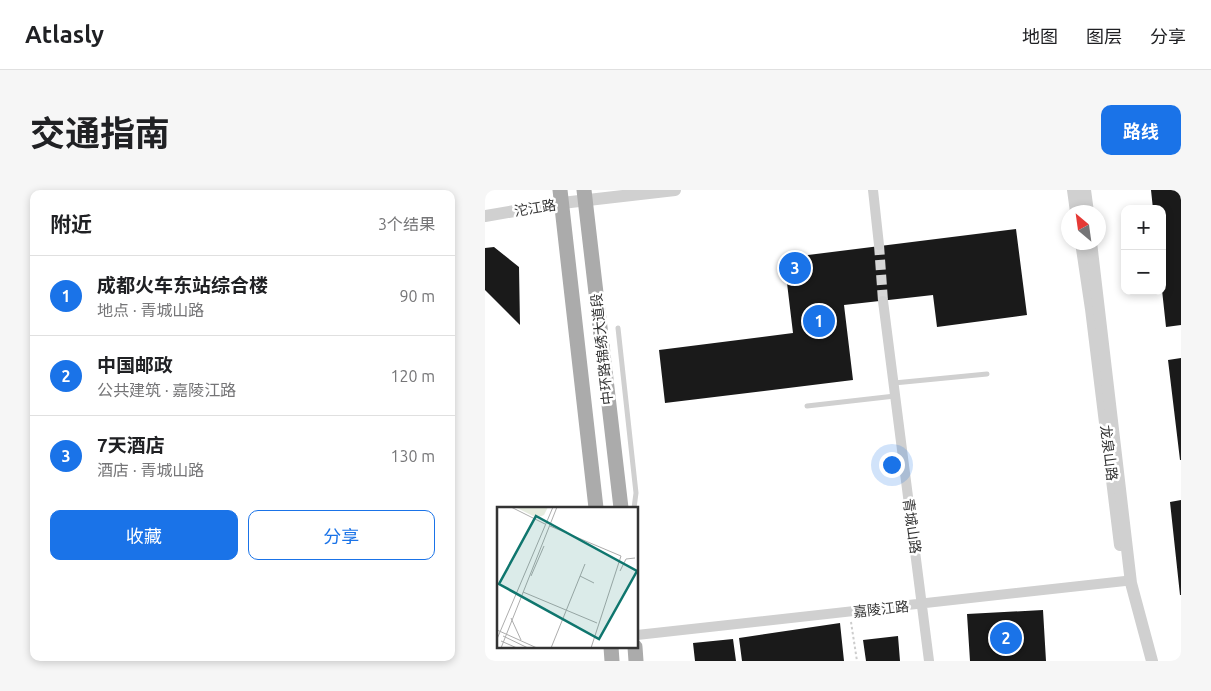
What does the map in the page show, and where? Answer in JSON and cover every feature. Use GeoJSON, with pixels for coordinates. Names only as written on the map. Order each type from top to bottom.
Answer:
{"type":"FeatureCollection","features":[{"type":"Feature","properties":{"kind":"main road","name":"中环路锦绣大道段"},"geometry":{"type":"LineString","coordinates":[[585,195],[621,507]]}},
{"type":"Feature","properties":{"kind":"main road","name":"中环路锦绣大道段"},"geometry":{"type":"LineString","coordinates":[[561,197],[596,507]]}},
{"type":"Feature","properties":{"kind":"main road"},"geometry":{"type":"LineString","coordinates":[[611,648],[613,661]]}},
{"type":"Feature","properties":{"kind":"main road"},"geometry":{"type":"LineString","coordinates":[[635,648],[637,661]]}},
{"type":"Feature","properties":{"kind":"street"},"geometry":{"type":"LineString","coordinates":[[585,195],[675,190]]}},
{"type":"Feature","properties":{"kind":"street"},"geometry":{"type":"LineString","coordinates":[[873,190],[879,246]]}},
{"type":"Feature","properties":{"kind":"street"},"geometry":{"type":"LineString","coordinates":[[1071,190],[1071,205]]}},
{"type":"Feature","properties":{"kind":"street"},"geometry":{"type":"LineString","coordinates":[[1071,190],[1074,205]]}},
{"type":"Feature","properties":{"kind":"street"},"geometry":{"type":"LineString","coordinates":[[1085,190],[1086,205]]}},
{"type":"Feature","properties":{"kind":"street","name":"沱江路"},"geometry":{"type":"LineString","coordinates":[[485,216],[561,197],[585,195]]}},
{"type":"Feature","properties":{"kind":"street"},"geometry":{"type":"LineString","coordinates":[[1076,250],[1098,422],[1109,453]]}},
{"type":"Feature","properties":{"kind":"street","name":"龙泉山路"},"geometry":{"type":"LineString","coordinates":[[1082,250],[1125,581],[1146,661]]}},
{"type":"Feature","properties":{"kind":"street"},"geometry":{"type":"LineString","coordinates":[[1092,250],[1131,583],[1152,661]]}},
{"type":"Feature","properties":{"kind":"street","name":"青城山路"},"geometry":{"type":"LineString","coordinates":[[883,301],[929,661]]}},
{"type":"Feature","properties":{"kind":"street","name":"嘉陵江路"},"geometry":{"type":"LineString","coordinates":[[639,635],[923,605],[1125,581]]}},
{"type":"Feature","properties":{"kind":"lane"},"geometry":{"type":"LineString","coordinates":[[618,328],[636,493],[635,507]]}},
{"type":"Feature","properties":{"kind":"lane"},"geometry":{"type":"LineString","coordinates":[[893,384],[987,374]]}},
{"type":"Feature","properties":{"kind":"lane"},"geometry":{"type":"LineString","coordinates":[[807,406],[895,396]]}},
{"type":"Feature","properties":{"kind":"path"},"geometry":{"type":"LineString","coordinates":[[849,613],[857,661]]}},
{"type":"Feature","properties":{"kind":"building"},"geometry":{"type":"Polygon","coordinates":[[[1151,190],[1181,190],[1181,325],[1166,327],[1163,295],[1166,295],[1166,205],[1153,205],[1151,190]]]}},
{"type":"Feature","properties":{"kind":"building"},"geometry":{"type":"Polygon","coordinates":[[[1016,229],[1027,315],[937,327],[933,295],[844,305],[853,380],[665,403],[659,350],[793,333],[784,258],[1016,229]]]}},
{"type":"Feature","properties":{"kind":"building"},"geometry":{"type":"Polygon","coordinates":[[[494,247],[519,267],[520,325],[485,290],[485,248],[494,247]]]}},
{"type":"Feature","properties":{"kind":"building"},"geometry":{"type":"Polygon","coordinates":[[[1181,358],[1181,460],[1180,460],[1168,360],[1181,358]]]}},
{"type":"Feature","properties":{"kind":"building"},"geometry":{"type":"Polygon","coordinates":[[[1181,500],[1181,595],[1180,595],[1170,502],[1181,500]]]}},
{"type":"Feature","properties":{"kind":"building"},"geometry":{"type":"Polygon","coordinates":[[[1043,610],[1046,661],[970,661],[967,614],[1043,610]]]}},
{"type":"Feature","properties":{"kind":"building"},"geometry":{"type":"Polygon","coordinates":[[[840,623],[844,661],[742,661],[739,638],[840,623]]]}},
{"type":"Feature","properties":{"kind":"building"},"geometry":{"type":"Polygon","coordinates":[[[898,636],[900,661],[866,661],[863,640],[898,636]]]}},
{"type":"Feature","properties":{"kind":"building"},"geometry":{"type":"Polygon","coordinates":[[[733,639],[736,661],[695,661],[693,643],[733,639]]]}},
{"type":"Feature","properties":{"kind":"tunnel"},"geometry":{"type":"LineString","coordinates":[[879,245],[883,301]]}},
{"type":"Feature","properties":{"kind":"place","name":"7天酒店"},"geometry":{"type":"Point","coordinates":[795,268]}},
{"type":"Feature","properties":{"kind":"place","name":"成都火车东站综合楼"},"geometry":{"type":"Point","coordinates":[819,321]}},
{"type":"Feature","properties":{"kind":"place","name":"中国邮政"},"geometry":{"type":"Point","coordinates":[1006,638]}}]}
